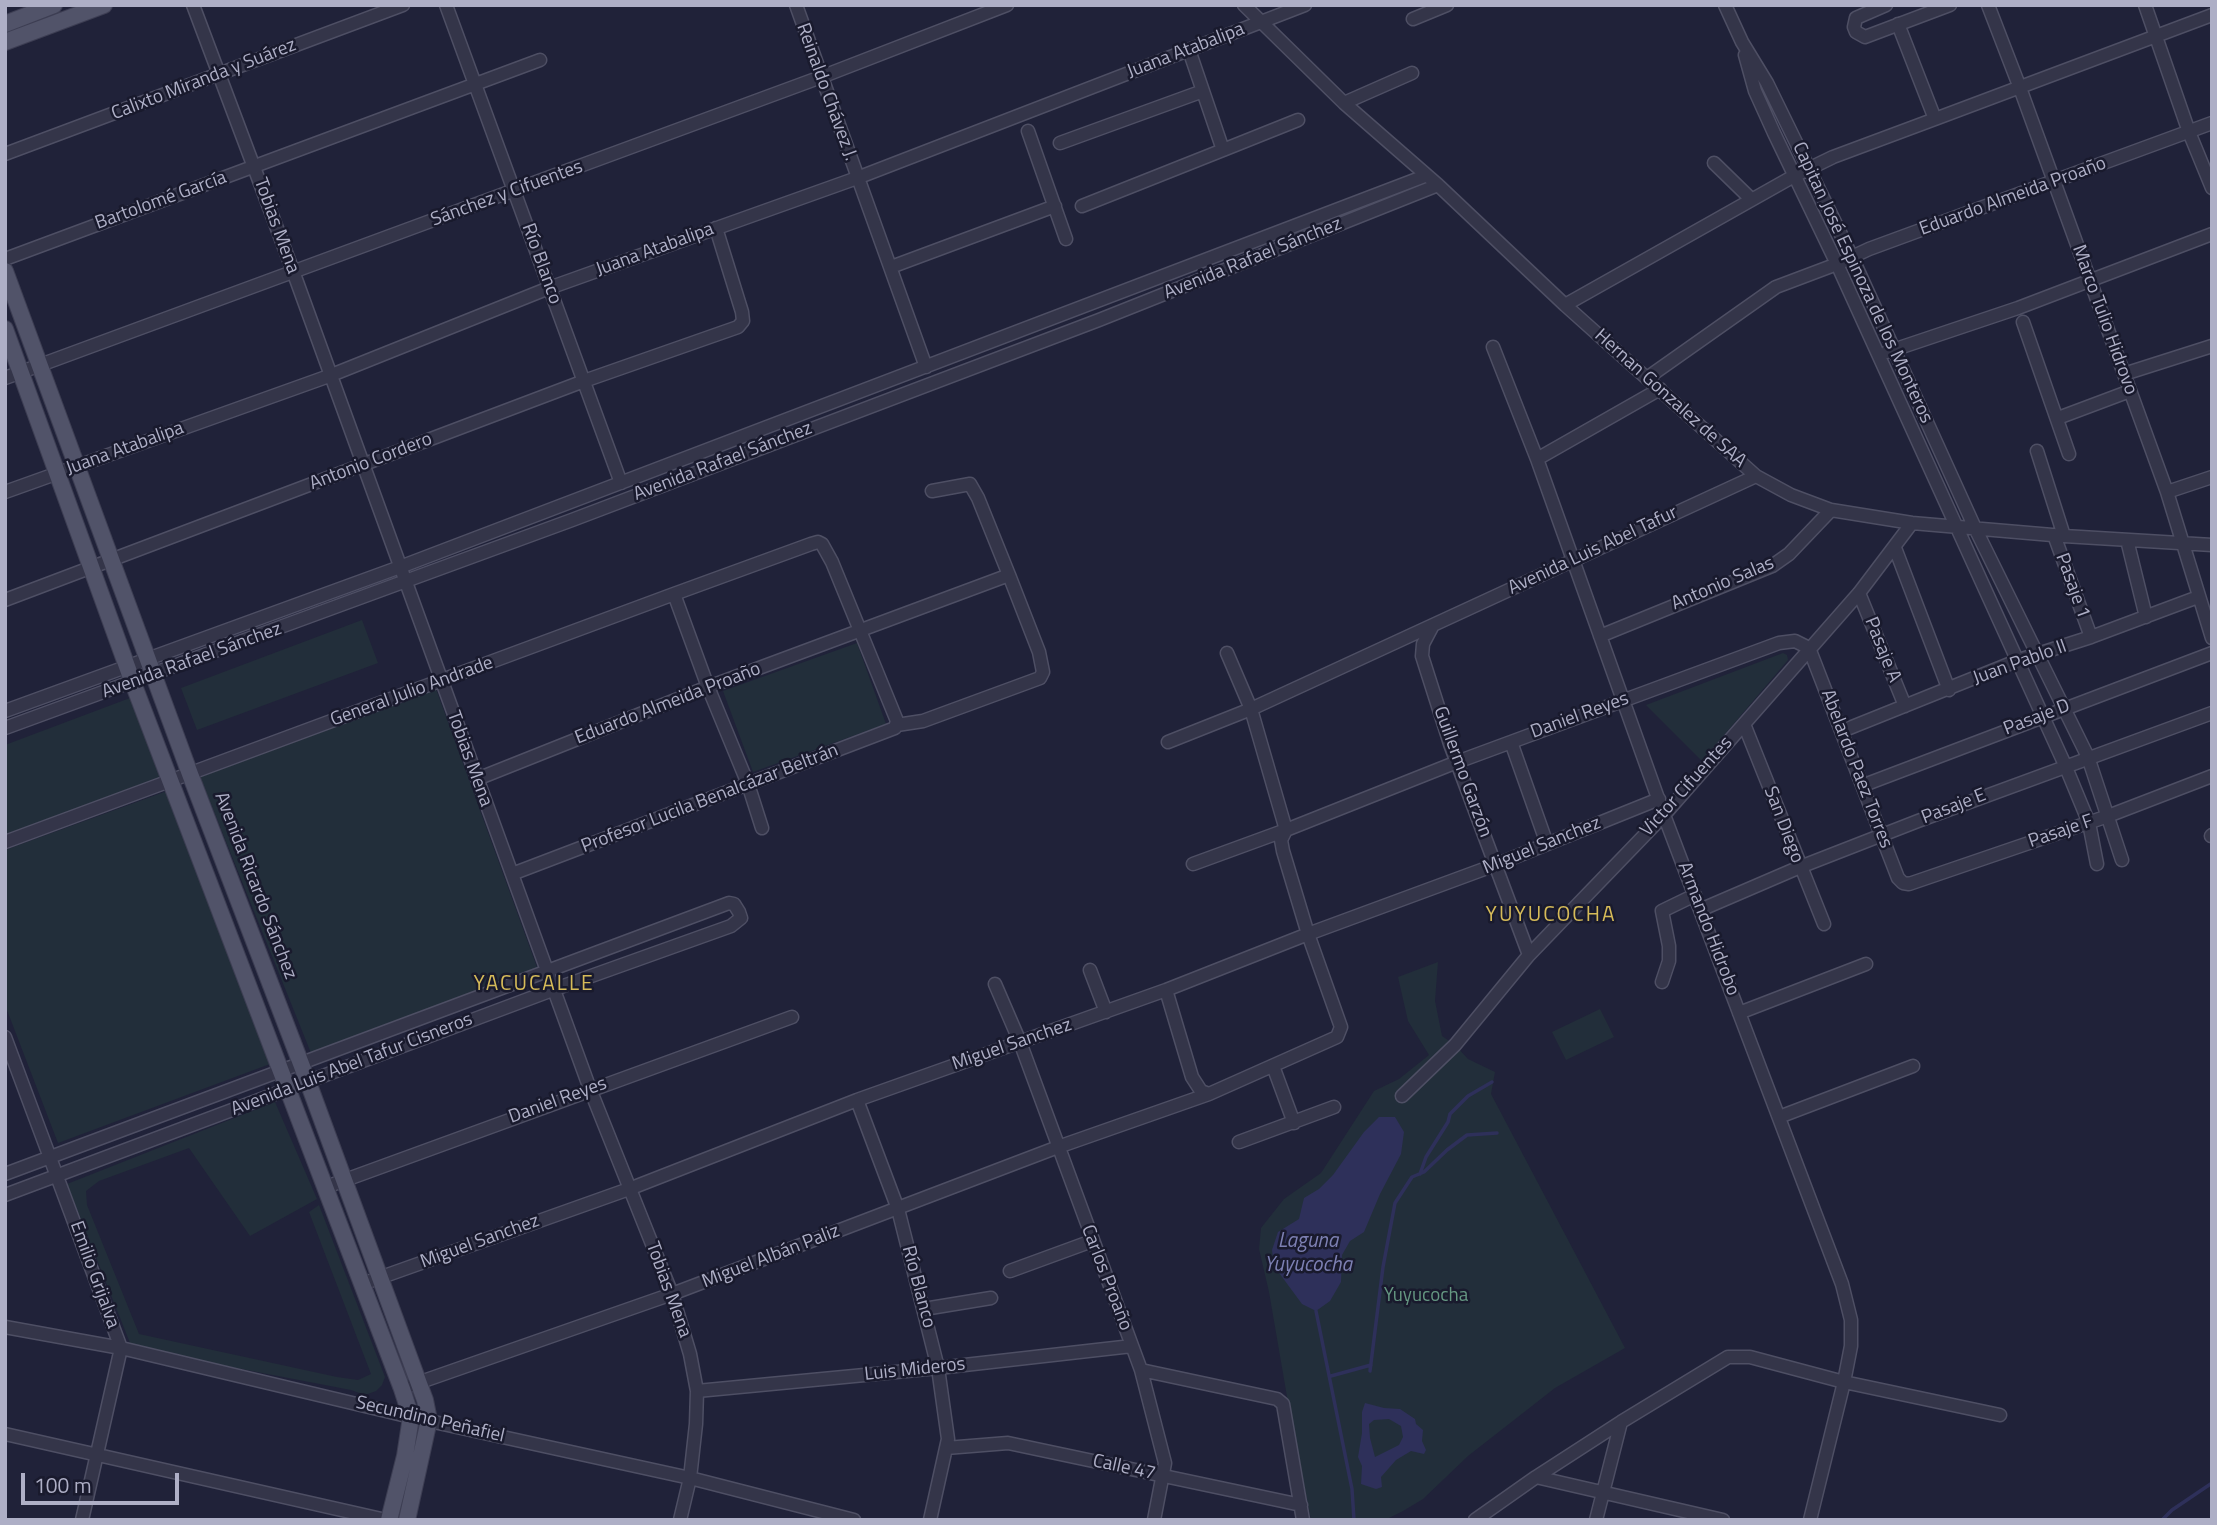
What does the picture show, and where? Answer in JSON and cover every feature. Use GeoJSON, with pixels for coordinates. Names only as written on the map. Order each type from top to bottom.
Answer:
{"type":"FeatureCollection","features":[{"type":"Feature","properties":{"kind":"main road"},"geometry":{"type":"LineString","coordinates":[[5,24],[54,5]]}},
{"type":"Feature","properties":{"kind":"main road"},"geometry":{"type":"LineString","coordinates":[[6,39],[104,5]]}},
{"type":"Feature","properties":{"kind":"main road","name":"Avenida Ricardo Sánchez"},"geometry":{"type":"LineString","coordinates":[[5,271],[190,774],[419,1382],[429,1420],[407,1520]]}},
{"type":"Feature","properties":{"kind":"main road","name":"Avenida Ricardo Sánchez"},"geometry":{"type":"LineString","coordinates":[[5,329],[128,667],[402,1389],[411,1417],[405,1456],[388,1520]]}},
{"type":"Feature","properties":{"kind":"street","name":"Tobias Mena"},"geometry":{"type":"LineString","coordinates":[[193,5],[293,271],[590,1089],[672,1294],[690,1354],[697,1391],[690,1478],[680,1520]]}},
{"type":"Feature","properties":{"kind":"street","name":"Calixto Miranda y Suárez"},"geometry":{"type":"LineString","coordinates":[[5,154],[403,5]]}},
{"type":"Feature","properties":{"kind":"street","name":"Río Blanco"},"geometry":{"type":"LineString","coordinates":[[446,5],[621,483]]}},
{"type":"Feature","properties":{"kind":"street","name":"Reinaldo Chávez J."},"geometry":{"type":"LineString","coordinates":[[796,5],[926,367]]}},
{"type":"Feature","properties":{"kind":"street","name":"Sánchez y Cifuentes"},"geometry":{"type":"LineString","coordinates":[[5,378],[821,78],[986,9],[1007,5]]}},
{"type":"Feature","properties":{"kind":"street","name":"Hernan Gonzalez de SAA"},"geometry":{"type":"LineString","coordinates":[[1244,5],[1344,103],[1438,185],[1565,305],[1756,476],[1791,495],[1831,510],[1912,523],[2059,536],[2212,545]]}},
{"type":"Feature","properties":{"kind":"street","name":"Juana Atabalipa"},"geometry":{"type":"LineString","coordinates":[[5,492],[329,376],[549,288],[857,178],[1305,5]]}},
{"type":"Feature","properties":{"kind":"street"},"geometry":{"type":"LineString","coordinates":[[1412,19],[1447,5]]}},
{"type":"Feature","properties":{"kind":"street","name":"Capitan José Espinoza de los Monteros"},"geometry":{"type":"LineString","coordinates":[[1725,5],[1767,83],[1852,257],[1975,528],[2088,757],[2122,860]]}},
{"type":"Feature","properties":{"kind":"street"},"geometry":{"type":"LineString","coordinates":[[1886,5],[1856,18],[1856,32],[1865,37],[1950,5]]}},
{"type":"Feature","properties":{"kind":"street","name":"Marco Tulio Hidrovo"},"geometry":{"type":"LineString","coordinates":[[1988,5],[2167,492],[2212,638]]}},
{"type":"Feature","properties":{"kind":"street"},"geometry":{"type":"LineString","coordinates":[[2145,5],[2189,132],[2212,188]]}},
{"type":"Feature","properties":{"kind":"street"},"geometry":{"type":"LineString","coordinates":[[1565,305],[1833,156],[2212,15]]}},
{"type":"Feature","properties":{"kind":"street"},"geometry":{"type":"LineString","coordinates":[[1898,24],[1935,119]]}},
{"type":"Feature","properties":{"kind":"street","name":"Capitan José Espinoza de los Monteros"},"geometry":{"type":"LineString","coordinates":[[1742,41],[1755,92],[1837,264],[2066,765],[2089,823],[2097,864]]}},
{"type":"Feature","properties":{"kind":"street"},"geometry":{"type":"LineString","coordinates":[[1189,50],[1223,150]]}},
{"type":"Feature","properties":{"kind":"street","name":"Bartolomé García"},"geometry":{"type":"LineString","coordinates":[[5,259],[540,60]]}},
{"type":"Feature","properties":{"kind":"street"},"geometry":{"type":"LineString","coordinates":[[1344,103],[1412,73]]}},
{"type":"Feature","properties":{"kind":"street"},"geometry":{"type":"LineString","coordinates":[[1060,143],[1203,92]]}},
{"type":"Feature","properties":{"kind":"street"},"geometry":{"type":"LineString","coordinates":[[1082,206],[1298,120]]}},
{"type":"Feature","properties":{"kind":"street","name":"Eduardo Almeida Proaño"},"geometry":{"type":"LineString","coordinates":[[1647,378],[1776,287],[1837,264],[1869,248],[2212,123]]}},
{"type":"Feature","properties":{"kind":"street"},"geometry":{"type":"LineString","coordinates":[[1028,131],[1066,239]]}},
{"type":"Feature","properties":{"kind":"street"},"geometry":{"type":"LineString","coordinates":[[1714,163],[1752,199]]}},
{"type":"Feature","properties":{"kind":"street","name":"Avenida Rafael Sánchez"},"geometry":{"type":"LineString","coordinates":[[5,728],[134,683],[151,667],[401,567],[1425,176]]}},
{"type":"Feature","properties":{"kind":"street","name":"Avenida Rafael Sánchez"},"geometry":{"type":"LineString","coordinates":[[5,711],[128,667],[151,667],[405,582],[1099,320],[1438,185]]}},
{"type":"Feature","properties":{"kind":"street"},"geometry":{"type":"LineString","coordinates":[[891,267],[1055,206]]}},
{"type":"Feature","properties":{"kind":"street","name":"Antonio Cordero"},"geometry":{"type":"LineString","coordinates":[[5,600],[584,381],[738,327],[743,321],[742,312],[716,228]]}},
{"type":"Feature","properties":{"kind":"street"},"geometry":{"type":"LineString","coordinates":[[1878,354],[2018,308],[2212,234]]}},
{"type":"Feature","properties":{"kind":"street"},"geometry":{"type":"LineString","coordinates":[[2023,322],[2069,454]]}},
{"type":"Feature","properties":{"kind":"street","name":"Armando Hidrobo"},"geometry":{"type":"LineString","coordinates":[[1493,346],[1537,459],[1658,799],[1845,1296],[1851,1320],[1851,1346],[1810,1520]]}},
{"type":"Feature","properties":{"kind":"street"},"geometry":{"type":"LineString","coordinates":[[2124,374],[2212,346]]}},
{"type":"Feature","properties":{"kind":"street"},"geometry":{"type":"LineString","coordinates":[[1537,459],[1660,389]]}},
{"type":"Feature","properties":{"kind":"street"},"geometry":{"type":"LineString","coordinates":[[2058,418],[2130,391]]}},
{"type":"Feature","properties":{"kind":"street","name":"Pasaje 1"},"geometry":{"type":"LineString","coordinates":[[2037,451],[2059,536],[2091,637]]}},
{"type":"Feature","properties":{"kind":"street","name":"Avenida Luis Abel Tafur"},"geometry":{"type":"LineString","coordinates":[[1168,742],[1251,709],[1756,476]]}},
{"type":"Feature","properties":{"kind":"street"},"geometry":{"type":"LineString","coordinates":[[2167,492],[2212,477]]}},
{"type":"Feature","properties":{"kind":"street"},"geometry":{"type":"LineString","coordinates":[[932,491],[970,484],[1009,575]]}},
{"type":"Feature","properties":{"kind":"street"},"geometry":{"type":"LineString","coordinates":[[567,503],[572,520]]}},
{"type":"Feature","properties":{"kind":"street","name":"Antonio Salas"},"geometry":{"type":"LineString","coordinates":[[1600,636],[1772,566],[1789,554],[1831,510]]}},
{"type":"Feature","properties":{"kind":"street","name":"Victor Cifuentes"},"geometry":{"type":"LineString","coordinates":[[1402,1096],[1455,1045],[1529,956],[1664,815],[1859,593],[1912,523]]}},
{"type":"Feature","properties":{"kind":"street"},"geometry":{"type":"LineString","coordinates":[[2127,540],[2146,617]]}},
{"type":"Feature","properties":{"kind":"street","name":"General Julio Andrade"},"geometry":{"type":"LineString","coordinates":[[5,842],[818,542],[822,544],[832,562],[860,632]]}},
{"type":"Feature","properties":{"kind":"street"},"geometry":{"type":"LineString","coordinates":[[1895,548],[1949,690]]}},
{"type":"Feature","properties":{"kind":"street","name":"Eduardo Almeida Proaño"},"geometry":{"type":"LineString","coordinates":[[477,779],[708,687],[1009,575]]}},
{"type":"Feature","properties":{"kind":"street","name":"Profesor Lucila Benalcázar Beltrán"},"geometry":{"type":"LineString","coordinates":[[512,874],[891,731],[895,721],[923,721],[1040,678],[1043,672],[1039,652],[1009,575]]}},
{"type":"Feature","properties":{"kind":"street","name":"Pasaje A"},"geometry":{"type":"LineString","coordinates":[[1859,593],[1905,706]]}},
{"type":"Feature","properties":{"kind":"street"},"geometry":{"type":"LineString","coordinates":[[674,594],[748,784],[762,828]]}},
{"type":"Feature","properties":{"kind":"street","name":"Juan Pablo II"},"geometry":{"type":"LineString","coordinates":[[1842,730],[1949,690],[2019,660],[2091,637],[2198,597]]}},
{"type":"Feature","properties":{"kind":"street","name":"Guillermo Garzón"},"geometry":{"type":"LineString","coordinates":[[1432,627],[1423,644],[1422,656],[1457,762],[1529,956]]}},
{"type":"Feature","properties":{"kind":"street"},"geometry":{"type":"LineString","coordinates":[[860,632],[895,721]]}},
{"type":"Feature","properties":{"kind":"street","name":"Daniel Reyes"},"geometry":{"type":"LineString","coordinates":[[1193,864],[1457,762],[1779,643],[1795,641],[1809,648]]}},
{"type":"Feature","properties":{"kind":"street","name":"Abelardo Paez Torres"},"geometry":{"type":"LineString","coordinates":[[1809,648],[1898,878],[1909,884]]}},
{"type":"Feature","properties":{"kind":"street"},"geometry":{"type":"LineString","coordinates":[[1227,653],[1251,709],[1286,830],[1281,840],[1283,852],[1308,934]]}},
{"type":"Feature","properties":{"kind":"street","name":"Pasaje D"},"geometry":{"type":"LineString","coordinates":[[1864,785],[2212,653]]}},
{"type":"Feature","properties":{"kind":"street","name":"Pasaje E"},"geometry":{"type":"LineString","coordinates":[[1700,910],[1882,835],[2212,713]]}},
{"type":"Feature","properties":{"kind":"street","name":"San Diego"},"geometry":{"type":"LineString","coordinates":[[1744,724],[1824,924]]}},
{"type":"Feature","properties":{"kind":"street"},"geometry":{"type":"LineString","coordinates":[[1511,742],[1547,844]]}},
{"type":"Feature","properties":{"kind":"street","name":"Pasaje F"},"geometry":{"type":"LineString","coordinates":[[1909,884],[2108,817],[2212,776]]}},
{"type":"Feature","properties":{"kind":"street","name":"Miguel Sanchez"},"geometry":{"type":"LineString","coordinates":[[362,1284],[629,1189],[857,1100],[1166,990],[1308,934],[1495,866],[1658,799]]}},
{"type":"Feature","properties":{"kind":"street"},"geometry":{"type":"LineString","coordinates":[[1662,982],[1669,961],[1669,946],[1662,911],[1695,895]]}},
{"type":"Feature","properties":{"kind":"street","name":"Avenida Luis Abel Tafur Cisneros"},"geometry":{"type":"LineString","coordinates":[[5,1174],[729,902],[734,904],[739,912],[741,918],[731,926],[5,1195]]}},
{"type":"Feature","properties":{"kind":"street","name":"Miguel Albán Paliz"},"geometry":{"type":"LineString","coordinates":[[402,1389],[672,1294],[1058,1147],[1209,1094],[1337,1037],[1341,1027],[1339,1019],[1308,934]]}},
{"type":"Feature","properties":{"kind":"street"},"geometry":{"type":"LineString","coordinates":[[1739,1013],[1866,964]]}},
{"type":"Feature","properties":{"kind":"street"},"geometry":{"type":"LineString","coordinates":[[1090,970],[1106,1012]]}},
{"type":"Feature","properties":{"kind":"street","name":"Carlos Proaño"},"geometry":{"type":"LineString","coordinates":[[995,984],[1020,1042],[1141,1370],[1165,1463],[1154,1520]]}},
{"type":"Feature","properties":{"kind":"street"},"geometry":{"type":"LineString","coordinates":[[1166,990],[1192,1077],[1200,1091],[1209,1094]]}},
{"type":"Feature","properties":{"kind":"street","name":"Daniel Reyes"},"geometry":{"type":"LineString","coordinates":[[326,1187],[792,1017]]}},
{"type":"Feature","properties":{"kind":"street","name":"Emilio Grijalva"},"geometry":{"type":"LineString","coordinates":[[5,1037],[9,1059],[58,1176],[121,1348],[82,1520]]}},
{"type":"Feature","properties":{"kind":"street"},"geometry":{"type":"LineString","coordinates":[[1273,1066],[1294,1123]]}},
{"type":"Feature","properties":{"kind":"street"},"geometry":{"type":"LineString","coordinates":[[1779,1117],[1913,1066]]}},
{"type":"Feature","properties":{"kind":"street","name":"Río Blanco"},"geometry":{"type":"LineString","coordinates":[[857,1100],[898,1209],[938,1368],[948,1439],[930,1520]]}},
{"type":"Feature","properties":{"kind":"street"},"geometry":{"type":"LineString","coordinates":[[1239,1142],[1334,1107]]}},
{"type":"Feature","properties":{"kind":"street"},"geometry":{"type":"LineString","coordinates":[[1010,1271],[1092,1241]]}},
{"type":"Feature","properties":{"kind":"street"},"geometry":{"type":"LineString","coordinates":[[924,1309],[991,1298]]}},
{"type":"Feature","properties":{"kind":"street","name":"Secundino Peñafiel"},"geometry":{"type":"LineString","coordinates":[[5,1327],[121,1348],[411,1417],[690,1478],[854,1520]]}},
{"type":"Feature","properties":{"kind":"street","name":"Luis Mideros"},"geometry":{"type":"LineString","coordinates":[[697,1391],[1132,1346]]}},
{"type":"Feature","properties":{"kind":"street"},"geometry":{"type":"LineString","coordinates":[[1475,1520],[1621,1422],[1728,1357],[1750,1357],[1844,1382],[2000,1415]]}},
{"type":"Feature","properties":{"kind":"street"},"geometry":{"type":"LineString","coordinates":[[1141,1370],[1277,1399],[1283,1404],[1303,1520]]}},
{"type":"Feature","properties":{"kind":"street"},"geometry":{"type":"LineString","coordinates":[[1596,1520],[1621,1422]]}},
{"type":"Feature","properties":{"kind":"street"},"geometry":{"type":"LineString","coordinates":[[5,1434],[388,1520]]}},
{"type":"Feature","properties":{"kind":"street","name":"Calle 47"},"geometry":{"type":"LineString","coordinates":[[946,1448],[1008,1443],[1301,1505]]}},
{"type":"Feature","properties":{"kind":"street"},"geometry":{"type":"LineString","coordinates":[[1536,1477],[1723,1520]]}},
{"type":"Feature","properties":{"kind":"green space"},"geometry":{"type":"Polygon","coordinates":[[[362,620],[378,663],[197,730],[181,688],[362,620]]]}},
{"type":"Feature","properties":{"kind":"green space"},"geometry":{"type":"Polygon","coordinates":[[[857,643],[886,724],[753,772],[723,691],[857,643]]]}},
{"type":"Feature","properties":{"kind":"green space"},"geometry":{"type":"Polygon","coordinates":[[[1783,653],[1788,660],[1702,761],[1646,705],[1783,653]]]}},
{"type":"Feature","properties":{"kind":"green space"},"geometry":{"type":"Polygon","coordinates":[[[436,689],[538,970],[311,1053],[200,777],[436,689]]]}},
{"type":"Feature","properties":{"kind":"green space"},"geometry":{"type":"Polygon","coordinates":[[[130,698],[161,778],[5,837],[5,745],[130,698]]]}},
{"type":"Feature","properties":{"kind":"green space"},"geometry":{"type":"Polygon","coordinates":[[[167,791],[270,1064],[58,1143],[5,1005],[5,850],[167,791]]]}},
{"type":"Feature","properties":{"kind":"green space","name":"Yuyucocha"},"geometry":{"type":"Polygon","coordinates":[[[1438,962],[1435,1001],[1442,1036],[1468,1059],[1495,1072],[1491,1094],[1625,1348],[1555,1388],[1468,1456],[1423,1499],[1403,1511],[1385,1520],[1311,1520],[1259,1249],[1261,1228],[1284,1199],[1321,1173],[1374,1091],[1399,1079],[1429,1055],[1408,1021],[1398,977],[1438,962]]]}},
{"type":"Feature","properties":{"kind":"green space"},"geometry":{"type":"Polygon","coordinates":[[[1600,1009],[1614,1037],[1566,1060],[1552,1032],[1600,1009]]]}},
{"type":"Feature","properties":{"kind":"green space"},"geometry":{"type":"Polygon","coordinates":[[[275,1102],[317,1199],[250,1236],[189,1148],[99,1181],[86,1191],[87,1205],[139,1334],[358,1380],[371,1374],[309,1212],[319,1205],[385,1377],[376,1391],[365,1395],[351,1390],[132,1348],[67,1184],[275,1102]]]}},
{"type":"Feature","properties":{"kind":"water","name":"Laguna Yuyucocha"},"geometry":{"type":"Polygon","coordinates":[[[1379,1117],[1395,1117],[1404,1132],[1401,1154],[1364,1232],[1350,1241],[1342,1255],[1341,1282],[1330,1301],[1316,1311],[1302,1304],[1274,1266],[1272,1250],[1278,1232],[1299,1219],[1304,1198],[1319,1189],[1333,1175],[1364,1132],[1379,1117]]]}},
{"type":"Feature","properties":{"kind":"water"},"geometry":{"type":"Polygon","coordinates":[[[1365,1403],[1400,1409],[1415,1419],[1416,1424],[1423,1430],[1422,1441],[1426,1450],[1424,1454],[1411,1451],[1396,1460],[1381,1477],[1382,1487],[1376,1489],[1361,1484],[1362,1466],[1358,1457],[1365,1403]],[[1389,1419],[1374,1420],[1369,1424],[1375,1457],[1399,1445],[1403,1437],[1401,1426],[1389,1419]]]}},
{"type":"Feature","properties":{"kind":"waterway"},"geometry":{"type":"LineString","coordinates":[[1420,1174],[1426,1157],[1448,1122],[1450,1114],[1468,1096],[1492,1082]]}},
{"type":"Feature","properties":{"kind":"waterway"},"geometry":{"type":"LineString","coordinates":[[1370,1371],[1383,1267],[1395,1203],[1412,1177],[1424,1172],[1467,1135],[1497,1133]]}},
{"type":"Feature","properties":{"kind":"waterway"},"geometry":{"type":"LineString","coordinates":[[1316,1311],[1352,1489],[1354,1520]]}},
{"type":"Feature","properties":{"kind":"waterway"},"geometry":{"type":"LineString","coordinates":[[1331,1376],[1371,1365]]}},
{"type":"Feature","properties":{"kind":"waterway"},"geometry":{"type":"LineString","coordinates":[[2162,1520],[2212,1483]]}},
{"type":"Feature","properties":{"kind":"district","name":"YUYUCOCHA"},"geometry":{"type":"Point","coordinates":[1551,916]}},
{"type":"Feature","properties":{"kind":"district","name":"YACUCALLE"},"geometry":{"type":"Point","coordinates":[534,985]}}]}
